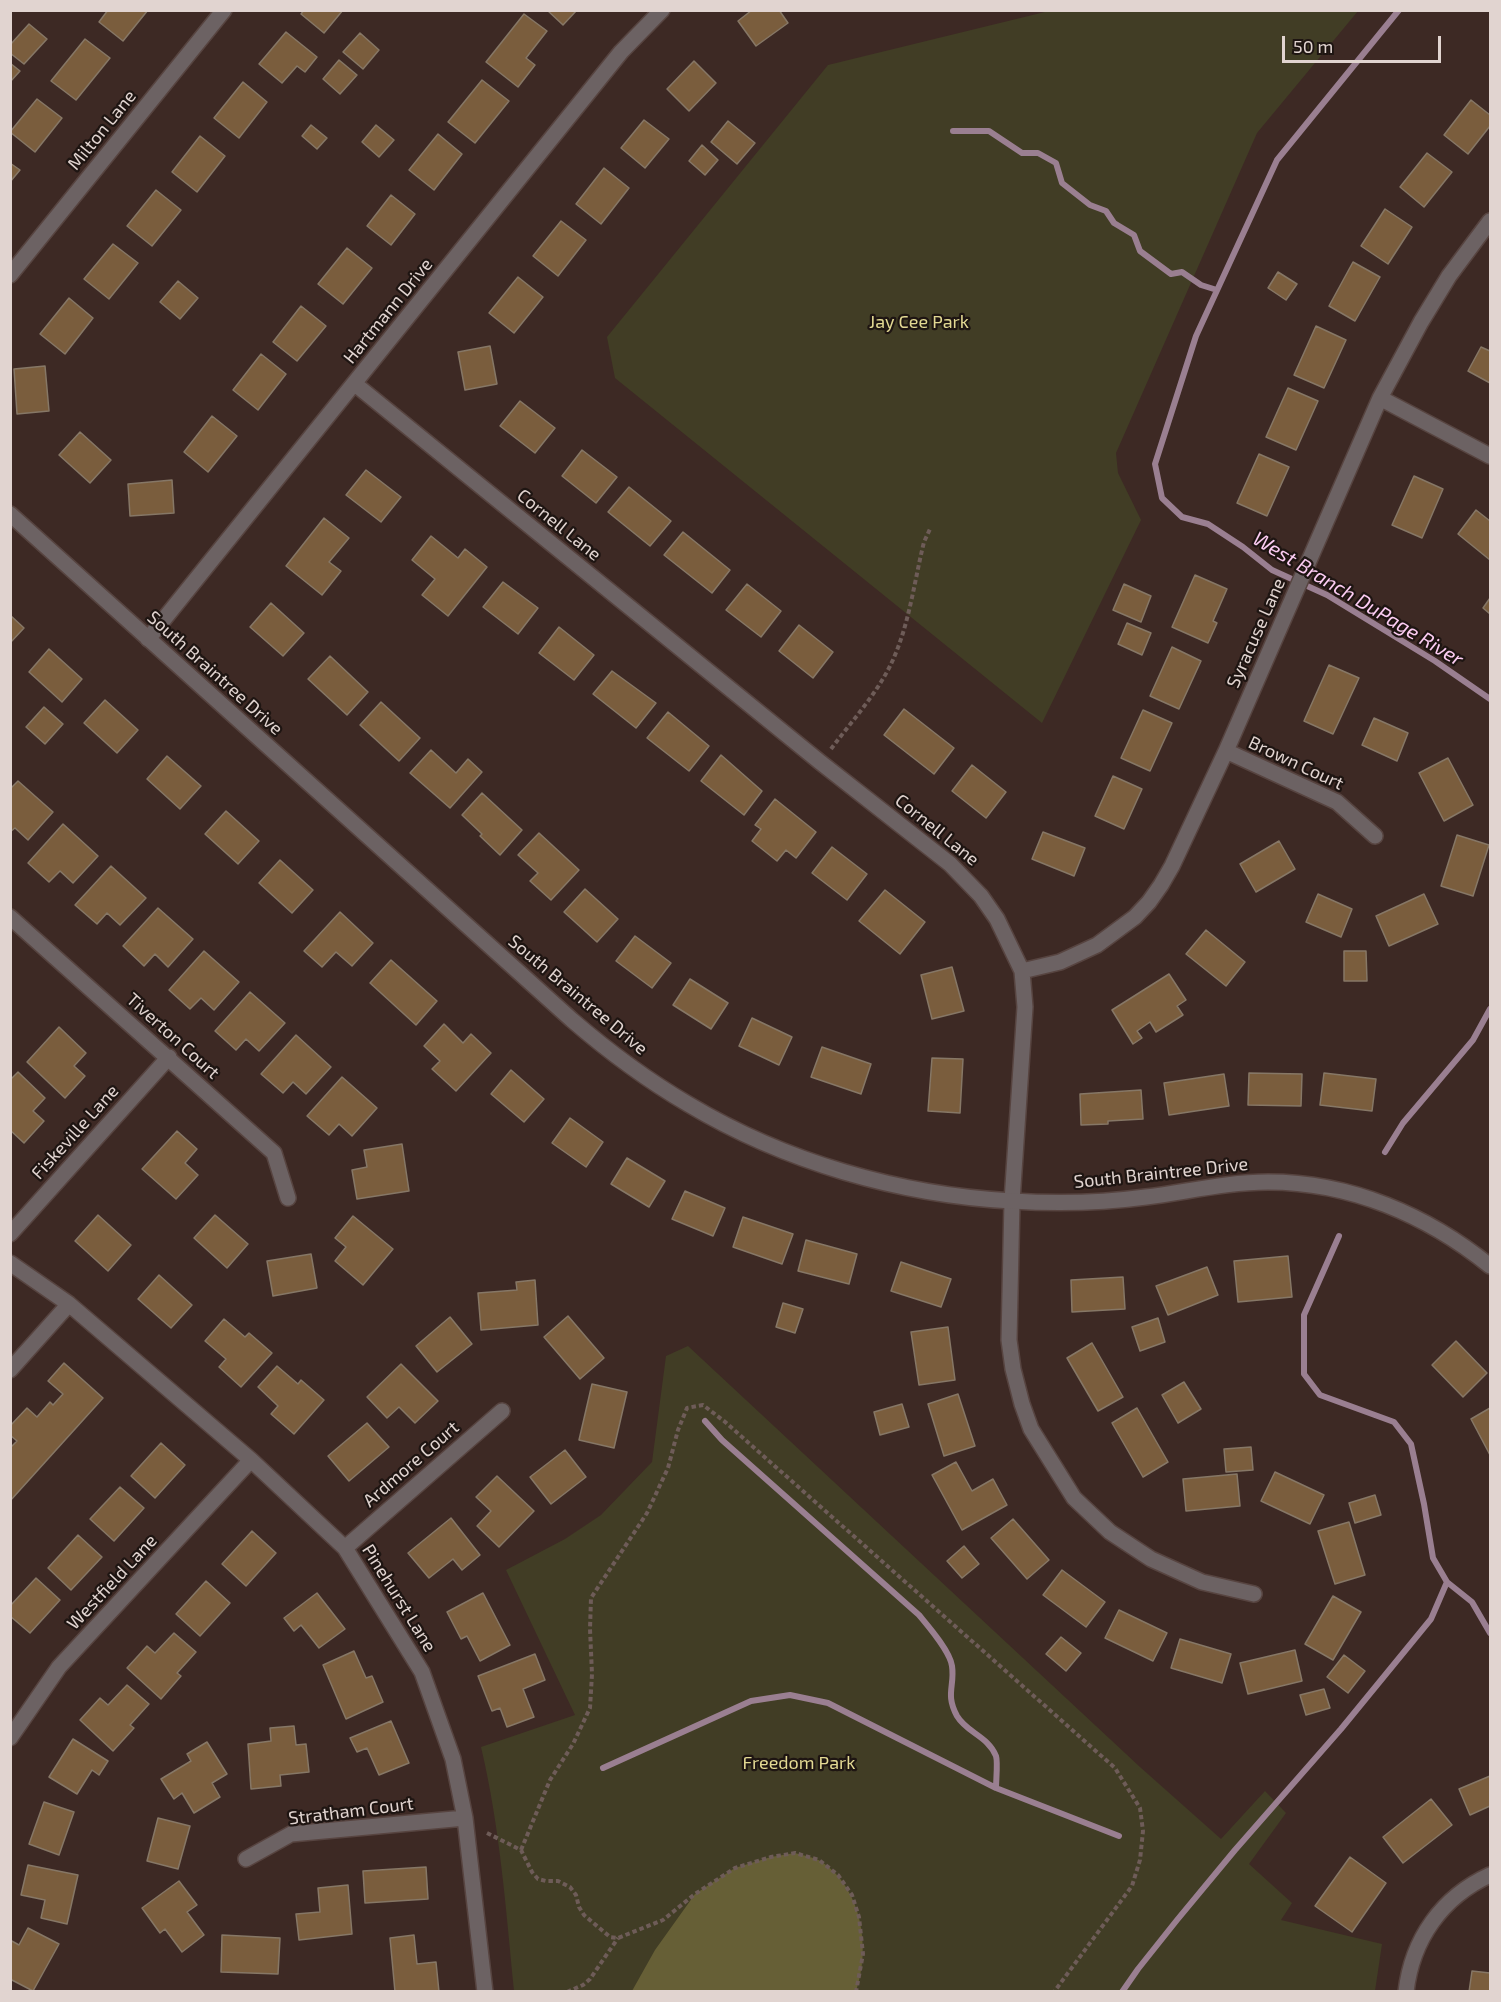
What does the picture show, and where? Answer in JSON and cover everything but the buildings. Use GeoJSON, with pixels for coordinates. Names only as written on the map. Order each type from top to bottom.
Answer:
{"type":"FeatureCollection","features":[{"type":"Feature","properties":{"kind":"street","name":"Milton Lane"},"geometry":{"type":"LineString","coordinates":[[10,275],[224,10]]}},
{"type":"Feature","properties":{"kind":"street","name":"Hartmann Drive"},"geometry":{"type":"LineString","coordinates":[[148,639],[621,52],[662,10]]}},
{"type":"Feature","properties":{"kind":"street","name":"Syracuse Lane"},"geometry":{"type":"LineString","coordinates":[[1022,971],[1079,955],[1117,932],[1149,902],[1172,866],[1226,751],[1380,398],[1449,276],[1491,221]]}},
{"type":"Feature","properties":{"kind":"street","name":"Cornell Lane"},"geometry":{"type":"LineString","coordinates":[[355,384],[820,762],[950,864],[969,882],[997,919],[1022,971],[1025,1007],[1012,1201],[1009,1340],[1013,1370],[1022,1404],[1032,1429],[1074,1498],[1110,1532],[1151,1559],[1202,1582],[1254,1594]]}},
{"type":"Feature","properties":{"kind":"street"},"geometry":{"type":"LineString","coordinates":[[1380,398],[1491,456]]}},
{"type":"Feature","properties":{"kind":"street","name":"South Braintree Drive"},"geometry":{"type":"LineString","coordinates":[[10,514],[572,1020],[653,1083],[743,1132],[797,1156],[847,1172],[902,1187],[955,1196],[1072,1203],[1110,1201],[1236,1184],[1266,1182],[1321,1185],[1383,1202],[1446,1234],[1491,1266]]}},
{"type":"Feature","properties":{"kind":"street","name":"Brown Court"},"geometry":{"type":"LineString","coordinates":[[1226,751],[1338,802],[1375,836]]}},
{"type":"Feature","properties":{"kind":"street","name":"Tiverton Court"},"geometry":{"type":"LineString","coordinates":[[10,917],[274,1153],[288,1198]]}},
{"type":"Feature","properties":{"kind":"street","name":"Fiskeville Lane"},"geometry":{"type":"LineString","coordinates":[[10,1234],[169,1057]]}},
{"type":"Feature","properties":{"kind":"street","name":"Pinehurst Lane"},"geometry":{"type":"LineString","coordinates":[[10,1263],[69,1304],[251,1460],[345,1548],[422,1672],[453,1759],[465,1818],[485,1992]]}},
{"type":"Feature","properties":{"kind":"street"},"geometry":{"type":"LineString","coordinates":[[10,1370],[69,1304]]}},
{"type":"Feature","properties":{"kind":"street","name":"Ardmore Court"},"geometry":{"type":"LineString","coordinates":[[345,1548],[502,1411]]}},
{"type":"Feature","properties":{"kind":"street","name":"Westfield Lane"},"geometry":{"type":"LineString","coordinates":[[10,1738],[59,1667],[251,1460]]}},
{"type":"Feature","properties":{"kind":"street","name":"Stratham Court"},"geometry":{"type":"LineString","coordinates":[[246,1859],[291,1834],[465,1818]]}},
{"type":"Feature","properties":{"kind":"street"},"geometry":{"type":"LineString","coordinates":[[1406,1992],[1415,1954],[1422,1937],[1436,1916],[1464,1890],[1491,1875]]}},
{"type":"Feature","properties":{"kind":"path"},"geometry":{"type":"LineString","coordinates":[[820,762],[878,686],[891,664],[901,638],[924,542],[930,529]]}},
{"type":"Feature","properties":{"kind":"path"},"geometry":{"type":"LineString","coordinates":[[521,1850],[550,1780],[573,1744],[590,1708],[591,1598],[647,1513],[668,1468],[678,1430],[687,1408],[703,1405],[724,1421],[1115,1768],[1140,1808],[1143,1831],[1140,1860],[1132,1886],[1054,1992]]}},
{"type":"Feature","properties":{"kind":"path"},"geometry":{"type":"LineString","coordinates":[[487,1833],[521,1850],[538,1879],[558,1881],[570,1887],[584,1915],[610,1937],[618,1938],[663,1920],[695,1894],[735,1868],[771,1857],[795,1853],[819,1860],[838,1875],[852,1895],[859,1917],[863,1954],[856,1992]]}},
{"type":"Feature","properties":{"kind":"path"},"geometry":{"type":"LineString","coordinates":[[567,1992],[590,1979],[618,1938]]}},
{"type":"Feature","properties":{"kind":"green space","name":"Jay Cee Park"},"geometry":{"type":"Polygon","coordinates":[[[1049,11],[1358,11],[1257,133],[1116,453],[1118,473],[1141,520],[1042,723],[615,378],[607,337],[828,65],[1049,11]]]}},
{"type":"Feature","properties":{"kind":"green space","name":"Freedom Park"},"geometry":{"type":"Polygon","coordinates":[[[688,1346],[1140,1767],[1221,1839],[1265,1791],[1286,1813],[1249,1864],[1292,1903],[1281,1920],[1382,1944],[1375,1991],[514,1991],[498,1838],[481,1747],[575,1715],[506,1570],[565,1539],[601,1515],[652,1462],[666,1356],[688,1346]]]}},
{"type":"Feature","properties":{"kind":"shaded area"},"geometry":{"type":"Polygon","coordinates":[[[795,1853],[822,1862],[836,1874],[854,1903],[860,1920],[863,1957],[856,1991],[632,1991],[655,1950],[695,1894],[735,1868],[771,1857],[795,1853]]]}},
{"type":"Feature","properties":{"kind":"waterway","name":"West Branch DuPage River"},"geometry":{"type":"LineString","coordinates":[[1399,10],[1277,160],[1196,336],[1155,464],[1162,498],[1182,517],[1208,524],[1272,570],[1327,595],[1435,661],[1490,699]]}},
{"type":"Feature","properties":{"kind":"waterway"},"geometry":{"type":"LineString","coordinates":[[953,131],[989,131],[1022,153],[1038,153],[1056,163],[1062,183],[1090,205],[1106,211],[1114,223],[1134,235],[1140,251],[1171,274],[1182,272],[1201,285],[1217,290]]}},
{"type":"Feature","properties":{"kind":"waterway","name":"West Branch DuPage River"},"geometry":{"type":"LineString","coordinates":[[1385,1152],[1403,1123],[1473,1040],[1490,1009]]}},
{"type":"Feature","properties":{"kind":"waterway","name":"West Branch DuPage River"},"geometry":{"type":"LineString","coordinates":[[1339,1236],[1304,1315],[1304,1374],[1320,1395],[1394,1422],[1411,1444],[1433,1558],[1447,1582],[1472,1602],[1490,1633]]}},
{"type":"Feature","properties":{"kind":"waterway"},"geometry":{"type":"LineString","coordinates":[[705,1421],[722,1440],[919,1615],[933,1632],[943,1646],[952,1666],[952,1702],[957,1716],[966,1727],[988,1744],[996,1756],[996,1788]]}},
{"type":"Feature","properties":{"kind":"waterway"},"geometry":{"type":"LineString","coordinates":[[1122,1992],[1177,1920],[1341,1729],[1431,1619],[1447,1582]]}},
{"type":"Feature","properties":{"kind":"waterway"},"geometry":{"type":"LineString","coordinates":[[603,1768],[751,1701],[790,1695],[828,1703],[996,1788],[1119,1836]]}}]}
